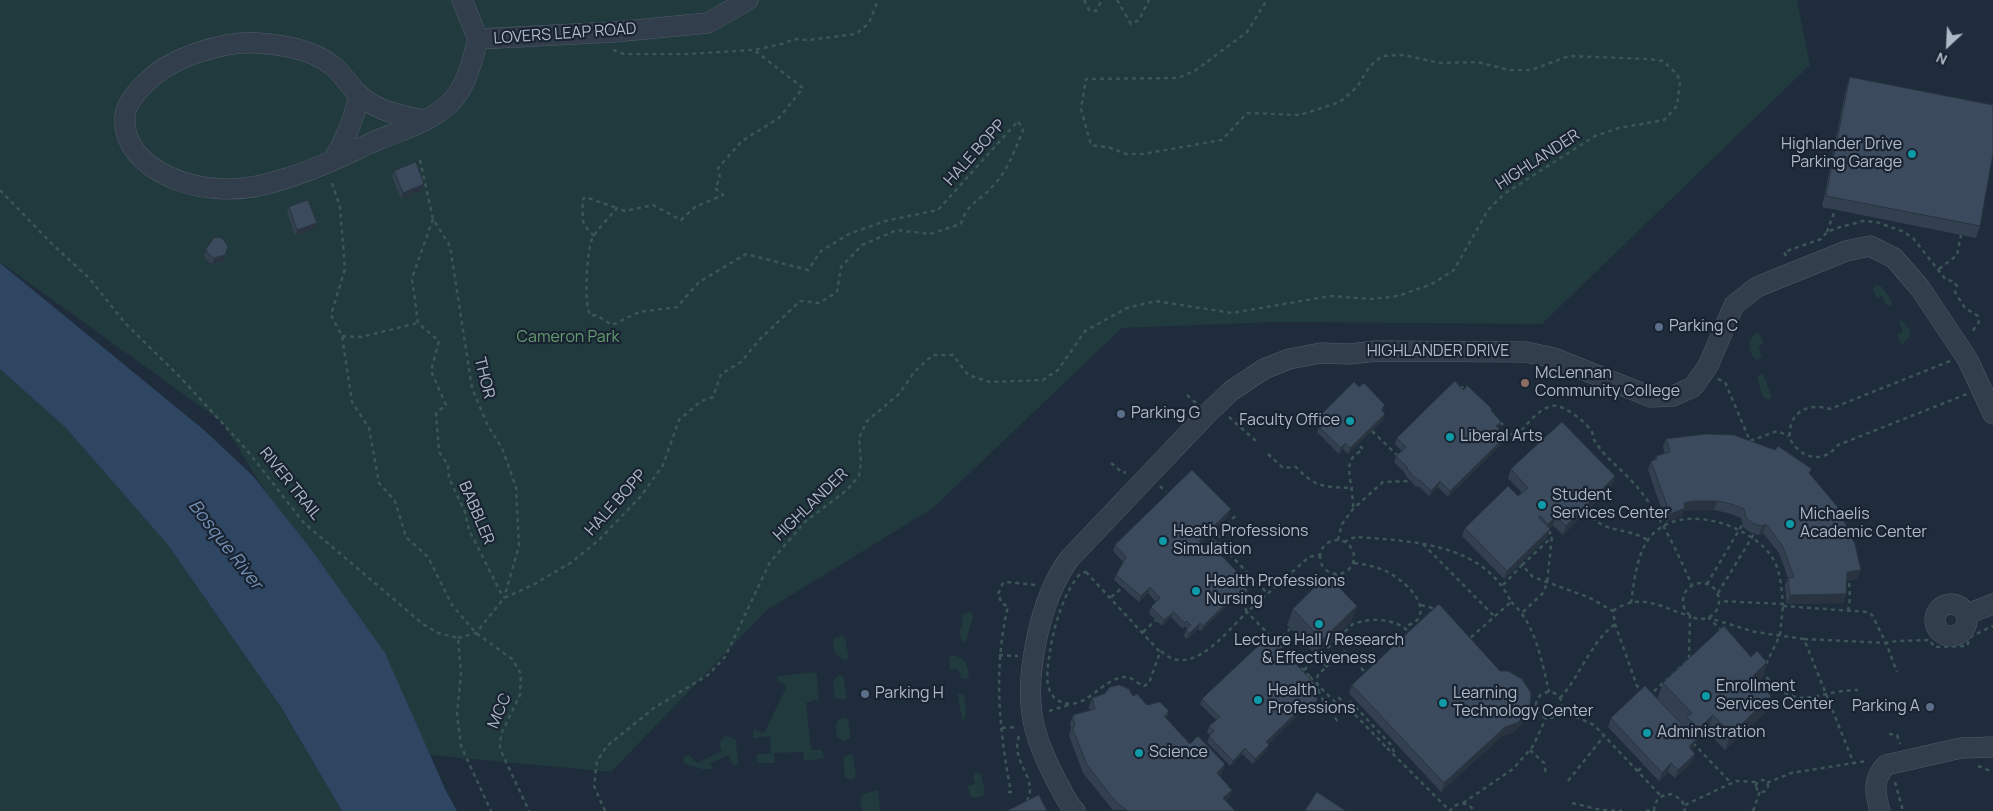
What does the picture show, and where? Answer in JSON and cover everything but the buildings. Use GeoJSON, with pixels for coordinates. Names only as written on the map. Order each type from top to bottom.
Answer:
{"type":"FeatureCollection","features":[{"type":"Feature","properties":{"kind":"street"},"geometry":{"type":"LineString","coordinates":[[462,0],[478,39]]}},
{"type":"Feature","properties":{"kind":"street","name":"LOVERS LEAP ROAD"},"geometry":{"type":"LineString","coordinates":[[332,160],[439,113],[452,100],[470,71],[478,39],[614,32],[708,22],[748,0]]}},
{"type":"Feature","properties":{"kind":"street"},"geometry":{"type":"LineString","coordinates":[[359,95],[355,115],[347,137],[332,160],[286,179],[238,189],[211,188],[182,182],[148,165],[128,144],[124,115],[136,93],[158,70],[203,50],[255,43],[304,50],[333,66],[359,95],[388,113],[423,120]]}},
{"type":"Feature","properties":{"kind":"street","name":"HIGHLANDER DRIVE"},"geometry":{"type":"LineString","coordinates":[[1075,811],[1045,755],[1035,728],[1031,692],[1037,642],[1047,600],[1058,574],[1070,558],[1207,414],[1231,391],[1264,369],[1289,359],[1322,353],[1350,354],[1376,351],[1526,352],[1562,361],[1651,397],[1673,396],[1693,387],[1708,366],[1734,305],[1757,287],[1846,251],[1870,246],[1894,258],[1920,288],[1968,360],[1993,414]]}},
{"type":"Feature","properties":{"kind":"street"},"geometry":{"type":"LineString","coordinates":[[1967,614],[1993,604]]}},
{"type":"Feature","properties":{"kind":"street"},"geometry":{"type":"LineString","coordinates":[[1880,811],[1875,792],[1874,766],[1962,748],[1993,747]]}},
{"type":"Feature","properties":{"kind":"path"},"geometry":{"type":"LineString","coordinates":[[605,48],[624,54],[689,54],[754,50],[782,44],[794,38],[808,40],[856,34],[869,23],[878,0]]}},
{"type":"Feature","properties":{"kind":"path"},"geometry":{"type":"LineString","coordinates":[[1084,0],[1090,10],[1096,11],[1102,0]]}},
{"type":"Feature","properties":{"kind":"path"},"geometry":{"type":"LineString","coordinates":[[1117,0],[1130,24],[1138,20],[1149,0]]}},
{"type":"Feature","properties":{"kind":"path","name":"HIGHLANDER"},"geometry":{"type":"LineString","coordinates":[[605,811],[594,786],[597,761],[607,746],[654,708],[708,675],[725,656],[770,562],[806,522],[847,490],[859,476],[861,462],[859,438],[867,422],[899,394],[915,371],[934,355],[953,355],[968,375],[990,382],[1043,380],[1058,370],[1085,331],[1126,308],[1156,301],[1232,313],[1330,296],[1372,299],[1398,296],[1432,284],[1454,270],[1488,210],[1504,194],[1595,136],[1619,128],[1664,120],[1677,106],[1680,82],[1677,74],[1663,61],[1569,56],[1530,70],[1509,70],[1478,62],[1440,64],[1403,55],[1382,56],[1370,66],[1357,87],[1340,102],[1300,115],[1247,114],[1222,140],[1143,154],[1126,154],[1111,148],[1091,146],[1081,109],[1086,79],[1178,78],[1196,70],[1247,32],[1267,0]]}},
{"type":"Feature","properties":{"kind":"path"},"geometry":{"type":"LineString","coordinates":[[594,236],[584,226],[581,217],[582,200],[586,197],[625,210],[653,205],[681,220],[695,207],[723,195],[714,188],[720,178],[718,168],[742,141],[779,118],[803,88],[754,50]]}},
{"type":"Feature","properties":{"kind":"path","name":"HALE BOPP"},"geometry":{"type":"LineString","coordinates":[[476,633],[504,598],[533,585],[572,562],[599,540],[641,496],[663,466],[679,420],[701,401],[713,398],[721,374],[741,362],[760,339],[800,301],[818,303],[837,292],[841,267],[862,244],[897,230],[930,234],[961,224],[964,212],[994,186],[1012,161],[1023,130],[1018,122],[938,210],[885,221],[850,234],[820,251],[808,270],[746,254],[699,282],[676,308],[639,312],[612,325],[596,315],[591,316],[586,305],[590,241],[617,208]]}},
{"type":"Feature","properties":{"kind":"path","name":"THOR"},"geometry":{"type":"LineString","coordinates":[[420,160],[433,219],[450,246],[472,388],[488,426],[502,448],[516,487],[519,546],[504,598]]}},
{"type":"Feature","properties":{"kind":"path","name":"MCC"},"geometry":{"type":"LineString","coordinates":[[332,183],[340,207],[345,268],[331,315],[342,336],[352,402],[369,428],[379,483],[395,501],[406,537],[428,557],[452,605],[476,633],[512,659],[521,674],[520,695],[501,734],[500,749],[529,811]]}},
{"type":"Feature","properties":{"kind":"path","name":"RIVER TRAIL"},"geometry":{"type":"LineString","coordinates":[[0,190],[52,244],[89,278],[125,323],[181,378],[246,449],[304,523],[423,624],[438,634],[458,638]]}},
{"type":"Feature","properties":{"kind":"path"},"geometry":{"type":"LineString","coordinates":[[1827,232],[1835,210]]}},
{"type":"Feature","properties":{"kind":"path"},"geometry":{"type":"LineString","coordinates":[[342,336],[361,337],[418,323],[412,278],[433,219]]}},
{"type":"Feature","properties":{"kind":"path"},"geometry":{"type":"LineString","coordinates":[[1939,269],[1957,255],[1961,235]]}},
{"type":"Feature","properties":{"kind":"path"},"geometry":{"type":"LineString","coordinates":[[1784,252],[1812,240]]}},
{"type":"Feature","properties":{"kind":"path","name":"BABBLER"},"geometry":{"type":"LineString","coordinates":[[418,323],[439,341],[431,371],[446,405],[436,413],[439,452],[448,465],[448,478],[465,512],[469,530],[504,598]]}},
{"type":"Feature","properties":{"kind":"path"},"geometry":{"type":"LineString","coordinates":[[1951,360],[1830,409],[1818,405],[1802,409],[1796,413],[1792,420],[1789,436],[1794,447],[1800,454],[1813,458],[1824,456],[1838,445],[1971,392]]}},
{"type":"Feature","properties":{"kind":"path"},"geometry":{"type":"LineString","coordinates":[[1717,381],[1721,379],[1724,382],[1750,441],[1777,431],[1789,436]]}},
{"type":"Feature","properties":{"kind":"path"},"geometry":{"type":"LineString","coordinates":[[1457,392],[1465,385],[1472,392]]}},
{"type":"Feature","properties":{"kind":"path"},"geometry":{"type":"LineString","coordinates":[[1497,418],[1515,438],[1538,413],[1553,405],[1562,406],[1572,413],[1592,432],[1594,442],[1613,464],[1638,487],[1663,526],[1692,585]]}},
{"type":"Feature","properties":{"kind":"path"},"geometry":{"type":"LineString","coordinates":[[1230,417],[1256,441]]}},
{"type":"Feature","properties":{"kind":"path"},"geometry":{"type":"LineString","coordinates":[[1372,430],[1399,457]]}},
{"type":"Feature","properties":{"kind":"path"},"geometry":{"type":"LineString","coordinates":[[1353,509],[1353,488],[1349,470],[1351,460],[1363,449],[1358,444]]}},
{"type":"Feature","properties":{"kind":"path"},"geometry":{"type":"LineString","coordinates":[[1268,454],[1282,468],[1296,467],[1310,482],[1319,485],[1353,488]]}},
{"type":"Feature","properties":{"kind":"path"},"geometry":{"type":"LineString","coordinates":[[1111,463],[1122,473],[1130,470]]}},
{"type":"Feature","properties":{"kind":"path"},"geometry":{"type":"LineString","coordinates":[[1338,540],[1342,524],[1353,509],[1383,482],[1410,481]]}},
{"type":"Feature","properties":{"kind":"path"},"geometry":{"type":"LineString","coordinates":[[1159,485],[1166,492]]}},
{"type":"Feature","properties":{"kind":"path"},"geometry":{"type":"LineString","coordinates":[[1228,512],[1234,517],[1219,534],[1219,543],[1268,594]]}},
{"type":"Feature","properties":{"kind":"path"},"geometry":{"type":"LineString","coordinates":[[1586,512],[1595,522],[1608,529],[1636,533],[1648,540]]}},
{"type":"Feature","properties":{"kind":"path"},"geometry":{"type":"LineString","coordinates":[[1631,603],[1639,558],[1648,540],[1663,526],[1686,520],[1708,520],[1727,524],[1739,530],[1752,538],[1769,553],[1777,567],[1781,581],[1783,605],[1780,635],[1758,674]]}},
{"type":"Feature","properties":{"kind":"path"},"geometry":{"type":"LineString","coordinates":[[1707,584],[1742,525]]}},
{"type":"Feature","properties":{"kind":"path"},"geometry":{"type":"LineString","coordinates":[[1523,612],[1543,593],[1547,583],[1552,536],[1548,530]]}},
{"type":"Feature","properties":{"kind":"path"},"geometry":{"type":"LineString","coordinates":[[1718,594],[1754,534]]}},
{"type":"Feature","properties":{"kind":"path"},"geometry":{"type":"LineString","coordinates":[[1503,585],[1552,536]]}},
{"type":"Feature","properties":{"kind":"path"},"geometry":{"type":"LineString","coordinates":[[1344,542],[1355,538],[1422,544],[1467,558],[1485,568],[1503,585],[1511,602],[1523,612],[1543,666],[1548,692]]}},
{"type":"Feature","properties":{"kind":"path"},"geometry":{"type":"LineString","coordinates":[[1338,540],[1344,542],[1352,548],[1355,555],[1354,563],[1346,573],[1336,574],[1323,567],[1320,555],[1325,545],[1338,540]]}},
{"type":"Feature","properties":{"kind":"path"},"geometry":{"type":"LineString","coordinates":[[1422,544],[1494,616]]}},
{"type":"Feature","properties":{"kind":"path"},"geometry":{"type":"LineString","coordinates":[[1074,703],[1060,702],[1049,691],[1049,661],[1056,627],[1072,584],[1081,573],[1091,575],[1165,655],[1179,661],[1198,657],[1309,557],[1320,555]]}},
{"type":"Feature","properties":{"kind":"path"},"geometry":{"type":"LineString","coordinates":[[1354,563],[1376,567],[1393,574],[1410,590],[1421,606],[1440,611]]}},
{"type":"Feature","properties":{"kind":"path"},"geometry":{"type":"LineString","coordinates":[[1522,565],[1533,577],[1588,597],[1613,611]]}},
{"type":"Feature","properties":{"kind":"path"},"geometry":{"type":"LineString","coordinates":[[1328,591],[1336,574]]}},
{"type":"Feature","properties":{"kind":"path"},"geometry":{"type":"LineString","coordinates":[[1848,611],[1850,598],[1849,580]]}},
{"type":"Feature","properties":{"kind":"path"},"geometry":{"type":"LineString","coordinates":[[1008,792],[1011,792],[1002,728],[998,679],[999,654],[1008,606],[1002,604],[998,594],[1003,583],[1032,584],[1040,589]]}},
{"type":"Feature","properties":{"kind":"path"},"geometry":{"type":"LineString","coordinates":[[1613,611],[1615,624],[1637,686],[1650,698],[1689,659],[1690,616],[1685,610],[1683,596],[1692,585],[1707,584],[1718,594],[1720,601],[1718,608],[1709,618]]}},
{"type":"Feature","properties":{"kind":"path"},"geometry":{"type":"LineString","coordinates":[[1111,597],[1122,588]]}},
{"type":"Feature","properties":{"kind":"path"},"geometry":{"type":"LineString","coordinates":[[1613,611],[1640,600],[1696,618],[1709,618],[1755,632],[1804,639],[1886,643],[1930,640],[1934,647],[1967,646],[1970,638],[1993,626]]}},
{"type":"Feature","properties":{"kind":"path"},"geometry":{"type":"LineString","coordinates":[[1242,601],[1247,612],[1265,631],[1336,702],[1339,698],[1450,811],[1453,806],[1463,803],[1476,792],[1507,775],[1530,750],[1546,718]]}},
{"type":"Feature","properties":{"kind":"path"},"geometry":{"type":"LineString","coordinates":[[1720,601],[1870,613],[1886,643],[1897,672]]}},
{"type":"Feature","properties":{"kind":"path"},"geometry":{"type":"LineString","coordinates":[[1462,635],[1467,641],[1511,602]]}},
{"type":"Feature","properties":{"kind":"path"},"geometry":{"type":"LineString","coordinates":[[1404,627],[1417,621],[1421,606]]}},
{"type":"Feature","properties":{"kind":"path"},"geometry":{"type":"LineString","coordinates":[[1709,618],[1728,638]]}},
{"type":"Feature","properties":{"kind":"path"},"geometry":{"type":"LineString","coordinates":[[1143,632],[1156,620]]}},
{"type":"Feature","properties":{"kind":"path"},"geometry":{"type":"LineString","coordinates":[[1304,670],[1353,624],[1365,620],[1382,620],[1404,627],[1411,634],[1403,640]]}},
{"type":"Feature","properties":{"kind":"path"},"geometry":{"type":"LineString","coordinates":[[1548,692],[1538,698],[1536,706],[1539,713],[1546,718],[1556,716],[1561,710],[1560,698],[1579,673],[1605,632],[1615,624]]}},
{"type":"Feature","properties":{"kind":"path"},"geometry":{"type":"LineString","coordinates":[[1276,642],[1290,629]]}},
{"type":"Feature","properties":{"kind":"path"},"geometry":{"type":"LineString","coordinates":[[1261,647],[1259,640],[1265,631]]}},
{"type":"Feature","properties":{"kind":"path"},"geometry":{"type":"LineString","coordinates":[[476,633],[458,638],[461,674],[457,714],[461,746],[491,811]]}},
{"type":"Feature","properties":{"kind":"path"},"geometry":{"type":"LineString","coordinates":[[1804,639],[1854,764]]}},
{"type":"Feature","properties":{"kind":"path"},"geometry":{"type":"LineString","coordinates":[[1689,646],[1694,653]]}},
{"type":"Feature","properties":{"kind":"path"},"geometry":{"type":"LineString","coordinates":[[1047,712],[1089,697],[1110,682],[1128,677],[1142,685],[1149,684],[1159,658],[1160,650]]}},
{"type":"Feature","properties":{"kind":"path"},"geometry":{"type":"LineString","coordinates":[[1340,723],[1328,707],[1317,678],[1343,651],[1345,653]]}},
{"type":"Feature","properties":{"kind":"path"},"geometry":{"type":"LineString","coordinates":[[999,654],[1026,656]]}},
{"type":"Feature","properties":{"kind":"path"},"geometry":{"type":"LineString","coordinates":[[1320,655],[1326,667]]}},
{"type":"Feature","properties":{"kind":"path"},"geometry":{"type":"LineString","coordinates":[[1755,664],[1781,692],[1791,697],[1803,699],[1826,693],[1858,690]]}},
{"type":"Feature","properties":{"kind":"path"},"geometry":{"type":"LineString","coordinates":[[1361,668],[1367,674]]}},
{"type":"Feature","properties":{"kind":"path"},"geometry":{"type":"LineString","coordinates":[[1366,678],[1367,674],[1373,669]]}},
{"type":"Feature","properties":{"kind":"path"},"geometry":{"type":"LineString","coordinates":[[1110,682],[1111,688]]}},
{"type":"Feature","properties":{"kind":"path"},"geometry":{"type":"LineString","coordinates":[[1309,692],[1312,696],[1320,689]]}},
{"type":"Feature","properties":{"kind":"path"},"geometry":{"type":"LineString","coordinates":[[1548,692],[1560,698]]}},
{"type":"Feature","properties":{"kind":"path"},"geometry":{"type":"LineString","coordinates":[[1350,701],[1392,746],[1396,757]]}},
{"type":"Feature","properties":{"kind":"path"},"geometry":{"type":"LineString","coordinates":[[1528,706],[1536,706]]}},
{"type":"Feature","properties":{"kind":"path"},"geometry":{"type":"LineString","coordinates":[[1361,713],[1364,710]]}},
{"type":"Feature","properties":{"kind":"path"},"geometry":{"type":"LineString","coordinates":[[1561,710],[1594,726],[1661,796]]}},
{"type":"Feature","properties":{"kind":"path"},"geometry":{"type":"LineString","coordinates":[[1002,728],[1026,726]]}},
{"type":"Feature","properties":{"kind":"path"},"geometry":{"type":"LineString","coordinates":[[1020,732],[1016,750],[1019,762],[1030,781],[1030,795],[1026,804]]}},
{"type":"Feature","properties":{"kind":"path"},"geometry":{"type":"LineString","coordinates":[[1889,734],[1898,737],[1898,748]]}},
{"type":"Feature","properties":{"kind":"path"},"geometry":{"type":"LineString","coordinates":[[1568,781],[1604,736]]}},
{"type":"Feature","properties":{"kind":"path"},"geometry":{"type":"LineString","coordinates":[[1688,738],[1731,783]]}},
{"type":"Feature","properties":{"kind":"path"},"geometry":{"type":"LineString","coordinates":[[1530,750],[1544,763],[1546,774]]}},
{"type":"Feature","properties":{"kind":"path"},"geometry":{"type":"LineString","coordinates":[[1685,808],[1731,783],[1746,780],[1757,782],[1761,780],[1767,783],[1791,773],[1854,764],[1874,766]]}},
{"type":"Feature","properties":{"kind":"path"},"geometry":{"type":"LineString","coordinates":[[1638,771],[1644,765]]}},
{"type":"Feature","properties":{"kind":"path"},"geometry":{"type":"LineString","coordinates":[[1757,782],[1756,788],[1760,791]]}},
{"type":"Feature","properties":{"kind":"path"},"geometry":{"type":"LineString","coordinates":[[1760,791],[1767,789],[1767,783]]}},
{"type":"Feature","properties":{"kind":"path"},"geometry":{"type":"LineString","coordinates":[[1754,811],[1760,791]]}},
{"type":"Feature","properties":{"kind":"path"},"geometry":{"type":"LineString","coordinates":[[1646,811],[1654,811],[1656,802],[1661,796],[1671,794],[1677,796],[1689,811]]}},
{"type":"Feature","properties":{"kind":"path"},"geometry":{"type":"LineString","coordinates":[[1463,803],[1468,804],[1474,811]]}},
{"type":"Feature","properties":{"kind":"path"},"geometry":{"type":"LineString","coordinates":[[1572,803],[1601,810],[1622,811]]}},
{"type":"Feature","properties":{"kind":"green space","name":"Cameron Park"},"geometry":{"type":"Polygon","coordinates":[[[0,0],[1797,0],[1810,65],[1542,324],[1277,322],[1122,328],[933,508],[767,610],[611,772],[430,755],[222,422],[0,262],[0,0]]]}},
{"type":"Feature","properties":{"kind":"green space"},"geometry":{"type":"Polygon","coordinates":[[[1877,285],[1882,287],[1892,301],[1891,306],[1886,305],[1882,296],[1877,299],[1873,289],[1877,285]]]}},
{"type":"Feature","properties":{"kind":"green space"},"geometry":{"type":"Polygon","coordinates":[[[1901,320],[1909,329],[1910,336],[1903,344],[1900,343],[1897,334],[1903,332],[1899,322],[1901,320]]]}},
{"type":"Feature","properties":{"kind":"green space"},"geometry":{"type":"Polygon","coordinates":[[[1756,333],[1759,333],[1764,344],[1758,346],[1762,356],[1757,360],[1751,354],[1749,346],[1751,339],[1756,333]]]}},
{"type":"Feature","properties":{"kind":"green space"},"geometry":{"type":"Polygon","coordinates":[[[0,369],[66,428],[168,545],[281,707],[342,811],[0,811],[0,369]]]}},
{"type":"Feature","properties":{"kind":"green space"},"geometry":{"type":"Polygon","coordinates":[[[1763,374],[1772,397],[1769,400],[1763,397],[1757,377],[1763,374]]]}},
{"type":"Feature","properties":{"kind":"green space"},"geometry":{"type":"Polygon","coordinates":[[[971,611],[973,616],[966,640],[962,643],[959,629],[963,626],[962,615],[971,611]]]}},
{"type":"Feature","properties":{"kind":"green space"},"geometry":{"type":"Polygon","coordinates":[[[842,635],[845,638],[849,658],[846,660],[839,657],[834,649],[834,638],[842,635]]]}},
{"type":"Feature","properties":{"kind":"green space"},"geometry":{"type":"Polygon","coordinates":[[[949,656],[957,656],[966,662],[969,675],[967,679],[961,678],[958,669],[950,670],[949,656]]]}},
{"type":"Feature","properties":{"kind":"green space"},"geometry":{"type":"Polygon","coordinates":[[[815,672],[817,675],[819,699],[806,703],[811,750],[822,750],[824,758],[804,761],[803,752],[774,753],[775,763],[757,763],[756,755],[771,753],[770,736],[754,738],[753,731],[754,729],[764,733],[787,686],[777,681],[778,676],[815,672]]]}},
{"type":"Feature","properties":{"kind":"green space"},"geometry":{"type":"Polygon","coordinates":[[[839,675],[843,676],[847,697],[844,700],[838,699],[835,696],[833,680],[839,675]]]}},
{"type":"Feature","properties":{"kind":"green space"},"geometry":{"type":"Polygon","coordinates":[[[958,694],[962,694],[965,698],[966,716],[962,721],[958,694]]]}},
{"type":"Feature","properties":{"kind":"green space"},"geometry":{"type":"Polygon","coordinates":[[[845,717],[848,719],[851,738],[844,741],[837,737],[836,725],[839,719],[845,717]]]}},
{"type":"Feature","properties":{"kind":"green space"},"geometry":{"type":"Polygon","coordinates":[[[726,735],[736,740],[738,765],[733,765],[729,755],[710,763],[713,769],[702,769],[684,763],[684,758],[689,755],[697,763],[722,751],[719,742],[726,735]]]}},
{"type":"Feature","properties":{"kind":"green space"},"geometry":{"type":"Polygon","coordinates":[[[851,754],[853,756],[856,777],[851,780],[845,777],[843,758],[851,754]]]}},
{"type":"Feature","properties":{"kind":"green space"},"geometry":{"type":"Polygon","coordinates":[[[975,772],[981,774],[985,793],[983,796],[974,798],[970,796],[968,786],[975,784],[973,775],[975,772]]]}},
{"type":"Feature","properties":{"kind":"green space"},"geometry":{"type":"Polygon","coordinates":[[[876,790],[878,792],[880,811],[863,811],[860,804],[862,795],[876,790]]]}},
{"type":"Feature","properties":{"kind":"water","name":"Bosque River"},"geometry":{"type":"Polygon","coordinates":[[[0,263],[204,430],[253,476],[310,548],[385,653],[446,791],[457,811],[342,811],[281,707],[168,545],[66,428],[0,369],[0,263]]]}},
{"type":"Feature","properties":{"kind":"place","name":"Highlander Drive Parking Garage"},"geometry":{"type":"Point","coordinates":[1912,154]}},
{"type":"Feature","properties":{"kind":"place","name":"Parking C"},"geometry":{"type":"Point","coordinates":[1659,327]}},
{"type":"Feature","properties":{"kind":"place","name":"McLennan Community College"},"geometry":{"type":"Point","coordinates":[1525,383]}},
{"type":"Feature","properties":{"kind":"place","name":"Parking G"},"geometry":{"type":"Point","coordinates":[1121,414]}},
{"type":"Feature","properties":{"kind":"place","name":"Faculty Office"},"geometry":{"type":"Point","coordinates":[1350,421]}},
{"type":"Feature","properties":{"kind":"place","name":"Liberal Arts"},"geometry":{"type":"Point","coordinates":[1450,437]}},
{"type":"Feature","properties":{"kind":"place","name":"Student Services Center"},"geometry":{"type":"Point","coordinates":[1542,505]}},
{"type":"Feature","properties":{"kind":"place","name":"Michaelis Academic Center"},"geometry":{"type":"Point","coordinates":[1790,524]}},
{"type":"Feature","properties":{"kind":"place","name":"Heath Professions Simulation"},"geometry":{"type":"Point","coordinates":[1163,541]}},
{"type":"Feature","properties":{"kind":"place","name":"Health Professions Nursing"},"geometry":{"type":"Point","coordinates":[1196,591]}},
{"type":"Feature","properties":{"kind":"place","name":"Lecture Hall / Research & Effectiveness"},"geometry":{"type":"Point","coordinates":[1319,624]}},
{"type":"Feature","properties":{"kind":"place","name":"Parking H"},"geometry":{"type":"Point","coordinates":[865,694]}},
{"type":"Feature","properties":{"kind":"place","name":"Enrollment Services Center"},"geometry":{"type":"Point","coordinates":[1706,696]}},
{"type":"Feature","properties":{"kind":"place","name":"Health Professions"},"geometry":{"type":"Point","coordinates":[1258,700]}},
{"type":"Feature","properties":{"kind":"place","name":"Learning Technology Center"},"geometry":{"type":"Point","coordinates":[1443,703]}},
{"type":"Feature","properties":{"kind":"place","name":"Parking A"},"geometry":{"type":"Point","coordinates":[1930,707]}},
{"type":"Feature","properties":{"kind":"place","name":"Administration"},"geometry":{"type":"Point","coordinates":[1647,733]}},
{"type":"Feature","properties":{"kind":"place","name":"Science"},"geometry":{"type":"Point","coordinates":[1139,753]}}]}
